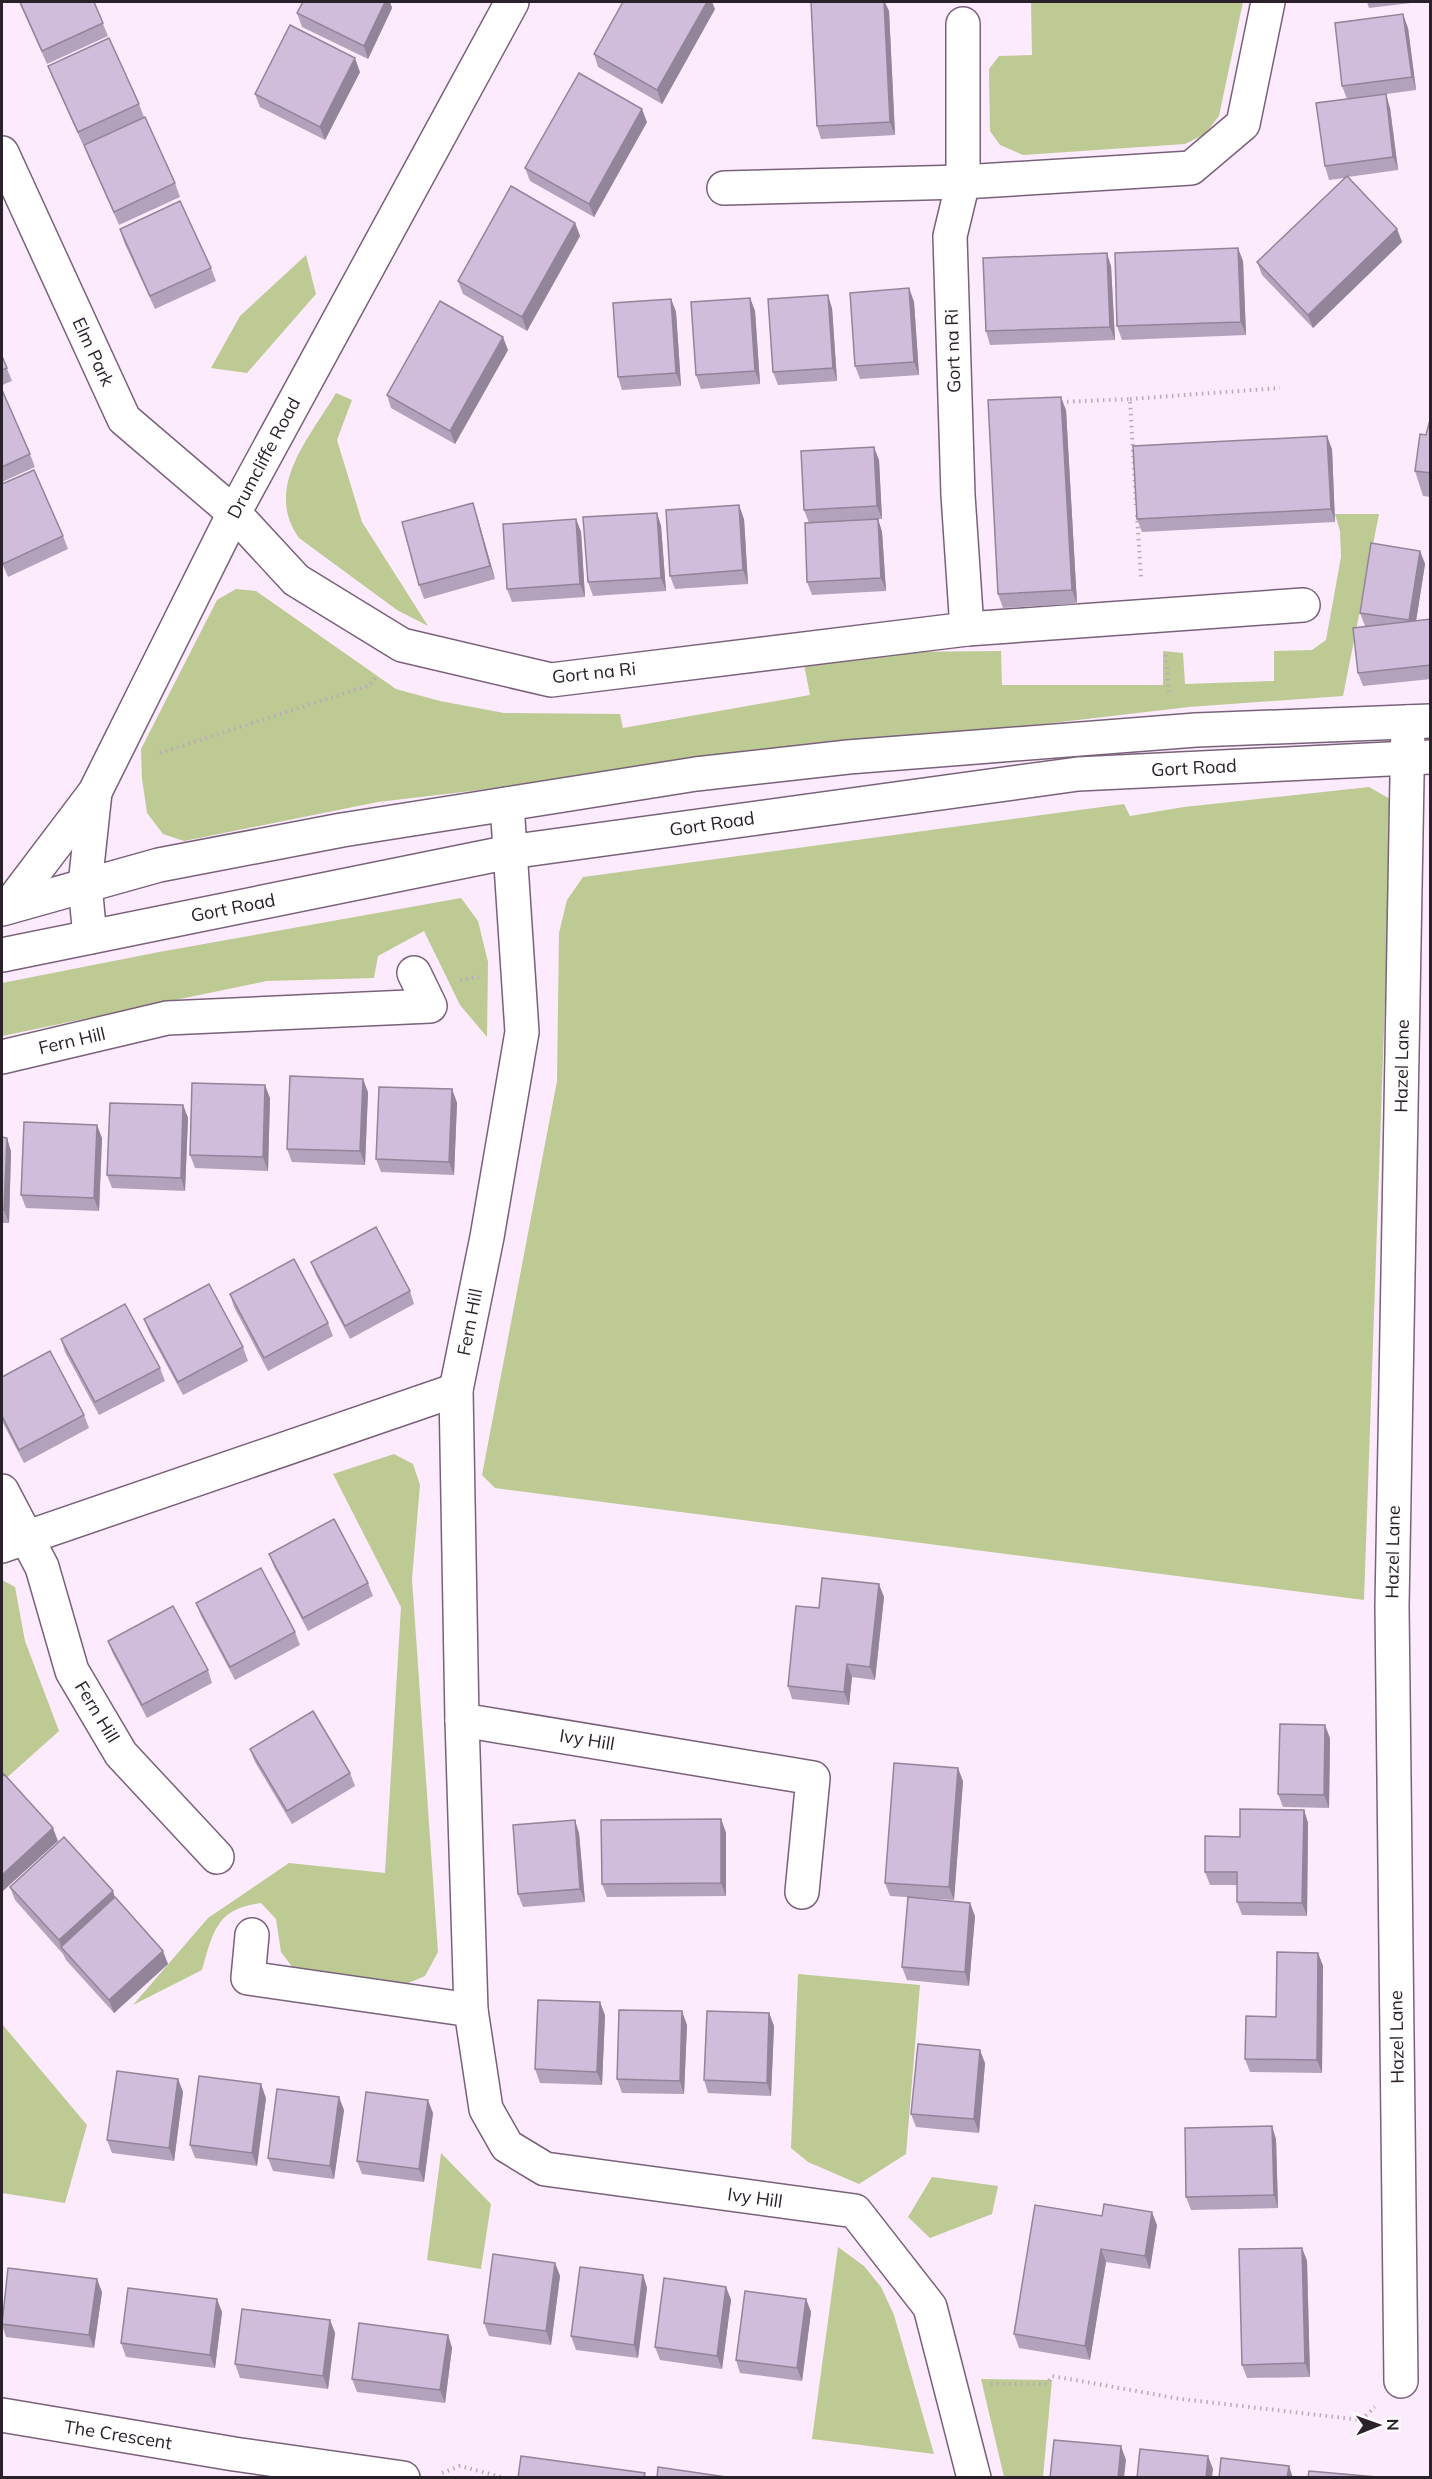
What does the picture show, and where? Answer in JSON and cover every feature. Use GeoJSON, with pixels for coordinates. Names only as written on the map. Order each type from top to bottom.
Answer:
{"type":"FeatureCollection","features":[{"type":"Feature","properties":{"kind":"street","name":"Drumcliffe Road"},"geometry":{"type":"LineString","coordinates":[[5,908],[95,792],[234,513],[512,2]]}},
{"type":"Feature","properties":{"kind":"street"},"geometry":{"type":"LineString","coordinates":[[723,188],[963,182],[1191,168],[1243,123],[1268,2]]}},
{"type":"Feature","properties":{"kind":"street","name":"Gort na Ri"},"geometry":{"type":"LineString","coordinates":[[963,24],[963,182],[950,236],[958,495],[967,629]]}},
{"type":"Feature","properties":{"kind":"street","name":"Elm Park"},"geometry":{"type":"LineString","coordinates":[[2,153],[124,419],[234,513]]}},
{"type":"Feature","properties":{"kind":"street","name":"Gort na Ri"},"geometry":{"type":"LineString","coordinates":[[234,513],[296,580],[402,645],[551,680],[967,629],[1165,617],[1303,605]]}},
{"type":"Feature","properties":{"kind":"street","name":"Gort Road"},"geometry":{"type":"LineString","coordinates":[[5,908],[159,865],[342,830],[696,774],[848,757],[1196,730],[1419,721]]}},
{"type":"Feature","properties":{"kind":"street","name":"Hazel Lane"},"geometry":{"type":"LineString","coordinates":[[1401,2381],[1392,1606],[1419,721]]}},
{"type":"Feature","properties":{"kind":"street","name":"Gort Road"},"geometry":{"type":"LineString","coordinates":[[2,955],[510,852],[1078,774],[1419,757]]}},
{"type":"Feature","properties":{"kind":"street"},"geometry":{"type":"LineString","coordinates":[[90,937],[85,885],[95,792]]}},
{"type":"Feature","properties":{"kind":"street","name":"Fern Hill"},"geometry":{"type":"LineString","coordinates":[[456,1390],[487,1237],[522,1032],[507,804]]}},
{"type":"Feature","properties":{"kind":"street"},"geometry":{"type":"LineString","coordinates":[[414,973],[430,1006]]}},
{"type":"Feature","properties":{"kind":"street","name":"Fern Hill"},"geometry":{"type":"LineString","coordinates":[[2,1057],[167,1018],[430,1006]]}},
{"type":"Feature","properties":{"kind":"street"},"geometry":{"type":"LineString","coordinates":[[14,1542],[456,1390]]}},
{"type":"Feature","properties":{"kind":"street","name":"Ivy Hill"},"geometry":{"type":"LineString","coordinates":[[456,1390],[462,1720],[471,2010],[486,2109],[507,2146],[545,2169],[855,2211],[930,2307],[974,2478]]}},
{"type":"Feature","properties":{"kind":"street","name":"Fern Hill"},"geometry":{"type":"LineString","coordinates":[[2,1491],[14,1542],[42,1567],[72,1671],[121,1754],[217,1857]]}},
{"type":"Feature","properties":{"kind":"street","name":"Ivy Hill"},"geometry":{"type":"LineString","coordinates":[[462,1720],[813,1778],[802,1892]]}},
{"type":"Feature","properties":{"kind":"street"},"geometry":{"type":"LineString","coordinates":[[252,1935],[248,1978],[471,2010]]}},
{"type":"Feature","properties":{"kind":"street","name":"The Crescent"},"geometry":{"type":"LineString","coordinates":[[2,2415],[232,2466],[403,2478]]}},
{"type":"Feature","properties":{"kind":"path"},"geometry":{"type":"LineString","coordinates":[[1060,402],[1280,388]]}},
{"type":"Feature","properties":{"kind":"path"},"geometry":{"type":"LineString","coordinates":[[1130,399],[1140,575],[1165,617],[1168,691],[1196,730]]}},
{"type":"Feature","properties":{"kind":"path"},"geometry":{"type":"LineString","coordinates":[[114,755],[133,762],[370,685],[402,645]]}},
{"type":"Feature","properties":{"kind":"path"},"geometry":{"type":"LineString","coordinates":[[430,1006],[456,981],[518,969]]}},
{"type":"Feature","properties":{"kind":"path"},"geometry":{"type":"LineString","coordinates":[[950,2384],[1047,2384],[1052,2376],[1181,2399],[1361,2420],[1401,2381]]}},
{"type":"Feature","properties":{"kind":"path"},"geometry":{"type":"LineString","coordinates":[[440,2474],[460,2466],[505,2478]]}},
{"type":"Feature","properties":{"kind":"green space"},"geometry":{"type":"Polygon","coordinates":[[[1031,2],[1243,2],[1219,116],[1205,134],[1185,144],[1023,155],[1000,145],[990,131],[989,69],[999,56],[1032,55],[1031,2]]]}},
{"type":"Feature","properties":{"kind":"green space"},"geometry":{"type":"Polygon","coordinates":[[[306,255],[316,294],[247,373],[211,368],[240,316],[306,255]]]}},
{"type":"Feature","properties":{"kind":"green space"},"geometry":{"type":"Polygon","coordinates":[[[336,393],[352,400],[337,440],[362,522],[428,626],[397,610],[299,538],[289,519],[286,500],[288,482],[294,463],[336,393]]]}},
{"type":"Feature","properties":{"kind":"green space"},"geometry":{"type":"Polygon","coordinates":[[[1335,514],[1379,514],[1343,696],[1189,707],[378,802],[184,841],[163,834],[147,813],[142,779],[141,749],[217,600],[236,589],[256,591],[396,689],[440,701],[504,713],[620,714],[623,728],[810,695],[804,665],[899,652],[1001,651],[1002,685],[1163,685],[1163,651],[1183,653],[1185,684],[1274,681],[1274,651],[1312,650],[1326,640],[1341,557],[1340,531],[1335,514]]]}},
{"type":"Feature","properties":{"kind":"green space"},"geometry":{"type":"Polygon","coordinates":[[[1369,787],[1392,800],[1364,1600],[495,1488],[482,1475],[557,1081],[559,933],[567,900],[583,877],[1124,804],[1130,816],[1184,807],[1369,787]]]}},
{"type":"Feature","properties":{"kind":"green space"},"geometry":{"type":"Polygon","coordinates":[[[461,898],[478,921],[488,962],[487,1037],[460,1005],[424,931],[378,956],[374,978],[267,981],[2,1036],[2,983],[159,952],[461,898]]]}},
{"type":"Feature","properties":{"kind":"green space"},"geometry":{"type":"Polygon","coordinates":[[[394,1454],[413,1464],[420,1485],[412,1579],[438,1952],[425,1976],[406,1984],[293,1968],[281,1952],[276,1919],[261,1903],[234,1910],[225,1917],[214,1934],[202,1970],[133,2005],[208,1918],[289,1863],[385,1873],[401,1607],[333,1474],[394,1454]]]}},
{"type":"Feature","properties":{"kind":"green space"},"geometry":{"type":"Polygon","coordinates":[[[2,1580],[15,1587],[25,1641],[59,1731],[2,1782],[2,1580]]]}},
{"type":"Feature","properties":{"kind":"green space"},"geometry":{"type":"Polygon","coordinates":[[[798,1974],[920,1985],[906,2154],[859,2184],[808,2162],[791,2148],[798,1974]]]}},
{"type":"Feature","properties":{"kind":"green space"},"geometry":{"type":"Polygon","coordinates":[[[2,2024],[87,2125],[65,2203],[2,2193],[2,2024]]]}},
{"type":"Feature","properties":{"kind":"green space"},"geometry":{"type":"Polygon","coordinates":[[[441,2153],[491,2204],[481,2269],[427,2260],[441,2153]]]}},
{"type":"Feature","properties":{"kind":"green space"},"geometry":{"type":"Polygon","coordinates":[[[932,2177],[998,2186],[992,2214],[930,2238],[908,2217],[932,2177]]]}},
{"type":"Feature","properties":{"kind":"green space"},"geometry":{"type":"Polygon","coordinates":[[[838,2247],[864,2266],[881,2287],[894,2315],[934,2454],[812,2439],[838,2247]]]}},
{"type":"Feature","properties":{"kind":"green space"},"geometry":{"type":"Polygon","coordinates":[[[981,2379],[1052,2380],[1043,2477],[1004,2477],[981,2379]]]}},
{"type":"Feature","properties":{"kind":"building"},"geometry":{"type":"Polygon","coordinates":[[[20,2],[94,2],[103,23],[42,51],[20,2]]]}},
{"type":"Feature","properties":{"kind":"building"},"geometry":{"type":"Polygon","coordinates":[[[303,2],[385,2],[364,46],[297,13],[303,2]]]}},
{"type":"Feature","properties":{"kind":"building"},"geometry":{"type":"Polygon","coordinates":[[[623,2],[707,2],[657,90],[594,54],[623,2]]]}},
{"type":"Feature","properties":{"kind":"building"},"geometry":{"type":"Polygon","coordinates":[[[811,2],[884,2],[890,122],[817,126],[811,2]]]}},
{"type":"Feature","properties":{"kind":"building"},"geometry":{"type":"Polygon","coordinates":[[[1403,14],[1412,77],[1342,86],[1335,23],[1403,14]]]}},
{"type":"Feature","properties":{"kind":"building"},"geometry":{"type":"Polygon","coordinates":[[[290,25],[355,58],[320,127],[255,94],[290,25]]]}},
{"type":"Feature","properties":{"kind":"building"},"geometry":{"type":"Polygon","coordinates":[[[109,38],[139,104],[78,132],[48,66],[109,38]]]}},
{"type":"Feature","properties":{"kind":"building"},"geometry":{"type":"Polygon","coordinates":[[[579,73],[642,109],[589,204],[525,168],[579,73]]]}},
{"type":"Feature","properties":{"kind":"building"},"geometry":{"type":"Polygon","coordinates":[[[1386,94],[1393,157],[1325,166],[1316,103],[1386,94]]]}},
{"type":"Feature","properties":{"kind":"building"},"geometry":{"type":"Polygon","coordinates":[[[145,117],[175,183],[114,212],[84,145],[145,117]]]}},
{"type":"Feature","properties":{"kind":"building"},"geometry":{"type":"Polygon","coordinates":[[[1347,176],[1397,229],[1308,315],[1257,262],[1347,176]]]}},
{"type":"Feature","properties":{"kind":"building"},"geometry":{"type":"Polygon","coordinates":[[[511,186],[575,223],[522,317],[458,281],[511,186]]]}},
{"type":"Feature","properties":{"kind":"building"},"geometry":{"type":"Polygon","coordinates":[[[180,201],[211,268],[150,296],[120,229],[180,201]]]}},
{"type":"Feature","properties":{"kind":"building"},"geometry":{"type":"Polygon","coordinates":[[[1238,248],[1241,322],[1117,326],[1115,253],[1238,248]]]}},
{"type":"Feature","properties":{"kind":"building"},"geometry":{"type":"Polygon","coordinates":[[[1107,253],[1110,327],[986,331],[983,258],[1107,253]]]}},
{"type":"Feature","properties":{"kind":"building"},"geometry":{"type":"Polygon","coordinates":[[[909,288],[914,362],[855,366],[850,293],[909,288]]]}},
{"type":"Feature","properties":{"kind":"building"},"geometry":{"type":"Polygon","coordinates":[[[828,295],[833,368],[773,372],[768,299],[828,295]]]}},
{"type":"Feature","properties":{"kind":"building"},"geometry":{"type":"Polygon","coordinates":[[[750,298],[755,371],[696,375],[691,302],[750,298]]]}},
{"type":"Feature","properties":{"kind":"building"},"geometry":{"type":"Polygon","coordinates":[[[671,299],[676,373],[618,377],[613,303],[671,299]]]}},
{"type":"Feature","properties":{"kind":"building"},"geometry":{"type":"Polygon","coordinates":[[[440,301],[503,337],[450,431],[387,395],[440,301]]]}},
{"type":"Feature","properties":{"kind":"building"},"geometry":{"type":"Polygon","coordinates":[[[2,356],[7,368],[2,370],[2,356]]]}},
{"type":"Feature","properties":{"kind":"building"},"geometry":{"type":"Polygon","coordinates":[[[2,390],[30,454],[2,467],[2,390]]]}},
{"type":"Feature","properties":{"kind":"building"},"geometry":{"type":"Polygon","coordinates":[[[1061,397],[1072,590],[998,594],[988,400],[1061,397]]]}},
{"type":"Feature","properties":{"kind":"building"},"geometry":{"type":"Polygon","coordinates":[[[1431,416],[1431,473],[1415,471],[1420,434],[1426,435],[1431,416]]]}},
{"type":"Feature","properties":{"kind":"building"},"geometry":{"type":"Polygon","coordinates":[[[1327,436],[1331,509],[1137,519],[1133,446],[1327,436]]]}},
{"type":"Feature","properties":{"kind":"building"},"geometry":{"type":"Polygon","coordinates":[[[874,447],[877,506],[804,510],[801,451],[874,447]]]}},
{"type":"Feature","properties":{"kind":"building"},"geometry":{"type":"Polygon","coordinates":[[[34,470],[63,536],[3,564],[2,484],[34,470]]]}},
{"type":"Feature","properties":{"kind":"building"},"geometry":{"type":"Polygon","coordinates":[[[473,503],[490,566],[419,585],[402,522],[473,503]]]}},
{"type":"Feature","properties":{"kind":"building"},"geometry":{"type":"Polygon","coordinates":[[[739,505],[743,570],[670,576],[666,510],[739,505]]]}},
{"type":"Feature","properties":{"kind":"building"},"geometry":{"type":"Polygon","coordinates":[[[657,513],[661,578],[588,582],[583,517],[657,513]]]}},
{"type":"Feature","properties":{"kind":"building"},"geometry":{"type":"Polygon","coordinates":[[[576,519],[580,584],[507,589],[503,524],[576,519]]]}},
{"type":"Feature","properties":{"kind":"building"},"geometry":{"type":"Polygon","coordinates":[[[878,519],[881,578],[807,582],[805,523],[878,519]]]}},
{"type":"Feature","properties":{"kind":"building"},"geometry":{"type":"Polygon","coordinates":[[[1371,543],[1420,551],[1409,620],[1360,613],[1371,543]]]}},
{"type":"Feature","properties":{"kind":"building"},"geometry":{"type":"Polygon","coordinates":[[[1431,619],[1431,665],[1358,673],[1353,628],[1431,619]]]}},
{"type":"Feature","properties":{"kind":"building"},"geometry":{"type":"Polygon","coordinates":[[[290,1076],[363,1079],[360,1151],[287,1149],[290,1076]]]}},
{"type":"Feature","properties":{"kind":"building"},"geometry":{"type":"Polygon","coordinates":[[[192,1083],[265,1085],[263,1157],[190,1155],[192,1083]]]}},
{"type":"Feature","properties":{"kind":"building"},"geometry":{"type":"Polygon","coordinates":[[[379,1087],[452,1089],[449,1162],[376,1159],[379,1087]]]}},
{"type":"Feature","properties":{"kind":"building"},"geometry":{"type":"Polygon","coordinates":[[[110,1103],[183,1105],[181,1178],[107,1175],[110,1103]]]}},
{"type":"Feature","properties":{"kind":"building"},"geometry":{"type":"Polygon","coordinates":[[[24,1122],[97,1125],[94,1198],[21,1195],[24,1122]]]}},
{"type":"Feature","properties":{"kind":"building"},"geometry":{"type":"Polygon","coordinates":[[[2,1137],[7,1138],[4,1210],[2,1210],[2,1137]]]}},
{"type":"Feature","properties":{"kind":"building"},"geometry":{"type":"Polygon","coordinates":[[[376,1227],[410,1291],[345,1326],[311,1262],[376,1227]]]}},
{"type":"Feature","properties":{"kind":"building"},"geometry":{"type":"Polygon","coordinates":[[[294,1259],[328,1323],[264,1358],[230,1294],[294,1259]]]}},
{"type":"Feature","properties":{"kind":"building"},"geometry":{"type":"Polygon","coordinates":[[[209,1284],[243,1347],[178,1382],[144,1319],[209,1284]]]}},
{"type":"Feature","properties":{"kind":"building"},"geometry":{"type":"Polygon","coordinates":[[[125,1304],[160,1368],[95,1402],[61,1339],[125,1304]]]}},
{"type":"Feature","properties":{"kind":"building"},"geometry":{"type":"Polygon","coordinates":[[[50,1351],[84,1415],[19,1450],[2,1416],[2,1377],[50,1351]]]}},
{"type":"Feature","properties":{"kind":"building"},"geometry":{"type":"Polygon","coordinates":[[[334,1519],[368,1583],[303,1618],[269,1554],[334,1519]]]}},
{"type":"Feature","properties":{"kind":"building"},"geometry":{"type":"Polygon","coordinates":[[[261,1568],[295,1632],[230,1667],[196,1603],[261,1568]]]}},
{"type":"Feature","properties":{"kind":"building"},"geometry":{"type":"Polygon","coordinates":[[[822,1578],[879,1584],[870,1667],[847,1664],[844,1692],[788,1686],[796,1606],[819,1608],[822,1578]]]}},
{"type":"Feature","properties":{"kind":"building"},"geometry":{"type":"Polygon","coordinates":[[[173,1606],[208,1670],[142,1705],[108,1641],[173,1606]]]}},
{"type":"Feature","properties":{"kind":"building"},"geometry":{"type":"Polygon","coordinates":[[[313,1711],[350,1773],[287,1811],[250,1749],[313,1711]]]}},
{"type":"Feature","properties":{"kind":"building"},"geometry":{"type":"Polygon","coordinates":[[[1280,1724],[1325,1725],[1324,1795],[1278,1794],[1280,1724]]]}},
{"type":"Feature","properties":{"kind":"building"},"geometry":{"type":"Polygon","coordinates":[[[894,1763],[958,1768],[949,1887],[885,1883],[894,1763]]]}},
{"type":"Feature","properties":{"kind":"building"},"geometry":{"type":"Polygon","coordinates":[[[4,1774],[53,1828],[2,1875],[2,1777],[4,1774]]]}},
{"type":"Feature","properties":{"kind":"building"},"geometry":{"type":"Polygon","coordinates":[[[1240,1809],[1304,1810],[1302,1903],[1237,1902],[1237,1872],[1205,1872],[1205,1836],[1240,1837],[1240,1809]]]}},
{"type":"Feature","properties":{"kind":"building"},"geometry":{"type":"Polygon","coordinates":[[[721,1819],[721,1883],[602,1884],[601,1820],[721,1819]]]}},
{"type":"Feature","properties":{"kind":"building"},"geometry":{"type":"Polygon","coordinates":[[[575,1820],[580,1889],[518,1894],[513,1825],[575,1820]]]}},
{"type":"Feature","properties":{"kind":"building"},"geometry":{"type":"Polygon","coordinates":[[[64,1837],[113,1891],[59,1940],[10,1887],[64,1837]]]}},
{"type":"Feature","properties":{"kind":"building"},"geometry":{"type":"Polygon","coordinates":[[[115,1897],[163,1951],[109,2000],[61,1947],[115,1897]]]}},
{"type":"Feature","properties":{"kind":"building"},"geometry":{"type":"Polygon","coordinates":[[[908,1897],[970,1903],[965,1972],[902,1967],[908,1897]]]}},
{"type":"Feature","properties":{"kind":"building"},"geometry":{"type":"Polygon","coordinates":[[[1277,1952],[1318,1953],[1317,2060],[1245,2059],[1246,2016],[1276,2017],[1277,1952]]]}},
{"type":"Feature","properties":{"kind":"building"},"geometry":{"type":"Polygon","coordinates":[[[538,2000],[600,2002],[597,2072],[535,2069],[538,2000]]]}},
{"type":"Feature","properties":{"kind":"building"},"geometry":{"type":"Polygon","coordinates":[[[619,2010],[682,2011],[680,2081],[617,2079],[619,2010]]]}},
{"type":"Feature","properties":{"kind":"building"},"geometry":{"type":"Polygon","coordinates":[[[707,2011],[769,2013],[767,2083],[704,2080],[707,2011]]]}},
{"type":"Feature","properties":{"kind":"building"},"geometry":{"type":"Polygon","coordinates":[[[918,2044],[980,2050],[974,2119],[911,2114],[918,2044]]]}},
{"type":"Feature","properties":{"kind":"building"},"geometry":{"type":"Polygon","coordinates":[[[117,2071],[178,2079],[169,2148],[107,2140],[117,2071]]]}},
{"type":"Feature","properties":{"kind":"building"},"geometry":{"type":"Polygon","coordinates":[[[199,2076],[261,2084],[252,2153],[190,2145],[199,2076]]]}},
{"type":"Feature","properties":{"kind":"building"},"geometry":{"type":"Polygon","coordinates":[[[277,2089],[339,2097],[330,2166],[268,2158],[277,2089]]]}},
{"type":"Feature","properties":{"kind":"building"},"geometry":{"type":"Polygon","coordinates":[[[366,2092],[428,2100],[419,2169],[357,2161],[366,2092]]]}},
{"type":"Feature","properties":{"kind":"building"},"geometry":{"type":"Polygon","coordinates":[[[1272,2126],[1274,2195],[1186,2197],[1185,2128],[1272,2126]]]}},
{"type":"Feature","properties":{"kind":"building"},"geometry":{"type":"Polygon","coordinates":[[[1104,2204],[1152,2212],[1145,2256],[1101,2249],[1085,2346],[1014,2334],[1035,2205],[1102,2216],[1104,2204]]]}},
{"type":"Feature","properties":{"kind":"building"},"geometry":{"type":"Polygon","coordinates":[[[1302,2248],[1305,2363],[1242,2365],[1239,2249],[1302,2248]]]}},
{"type":"Feature","properties":{"kind":"building"},"geometry":{"type":"Polygon","coordinates":[[[493,2254],[555,2263],[546,2331],[484,2323],[493,2254]]]}},
{"type":"Feature","properties":{"kind":"building"},"geometry":{"type":"Polygon","coordinates":[[[580,2267],[643,2275],[634,2345],[571,2336],[580,2267]]]}},
{"type":"Feature","properties":{"kind":"building"},"geometry":{"type":"Polygon","coordinates":[[[8,2268],[97,2279],[89,2335],[2,2324],[8,2268]]]}},
{"type":"Feature","properties":{"kind":"building"},"geometry":{"type":"Polygon","coordinates":[[[664,2278],[726,2287],[717,2356],[655,2347],[664,2278]]]}},
{"type":"Feature","properties":{"kind":"building"},"geometry":{"type":"Polygon","coordinates":[[[128,2288],[217,2299],[210,2355],[121,2343],[128,2288]]]}},
{"type":"Feature","properties":{"kind":"building"},"geometry":{"type":"Polygon","coordinates":[[[745,2291],[806,2299],[797,2368],[736,2360],[745,2291]]]}},
{"type":"Feature","properties":{"kind":"building"},"geometry":{"type":"Polygon","coordinates":[[[242,2309],[330,2320],[323,2376],[235,2364],[242,2309]]]}},
{"type":"Feature","properties":{"kind":"building"},"geometry":{"type":"Polygon","coordinates":[[[359,2323],[448,2335],[440,2390],[352,2379],[359,2323]]]}},
{"type":"Feature","properties":{"kind":"building"},"geometry":{"type":"Polygon","coordinates":[[[1054,2440],[1121,2446],[1118,2478],[1050,2478],[1054,2440]]]}},
{"type":"Feature","properties":{"kind":"building"},"geometry":{"type":"Polygon","coordinates":[[[1140,2449],[1208,2456],[1206,2478],[1137,2478],[1140,2449]]]}},
{"type":"Feature","properties":{"kind":"building"},"geometry":{"type":"Polygon","coordinates":[[[521,2456],[645,2473],[644,2478],[518,2478],[521,2456]]]}},
{"type":"Feature","properties":{"kind":"building"},"geometry":{"type":"Polygon","coordinates":[[[1221,2458],[1289,2466],[1287,2478],[1219,2478],[1221,2458]]]}},
{"type":"Feature","properties":{"kind":"building"},"geometry":{"type":"Polygon","coordinates":[[[658,2467],[733,2478],[657,2478],[658,2467]]]}},
{"type":"Feature","properties":{"kind":"building"},"geometry":{"type":"Polygon","coordinates":[[[1309,2471],[1377,2477],[1308,2478],[1309,2471]]]}}]}
